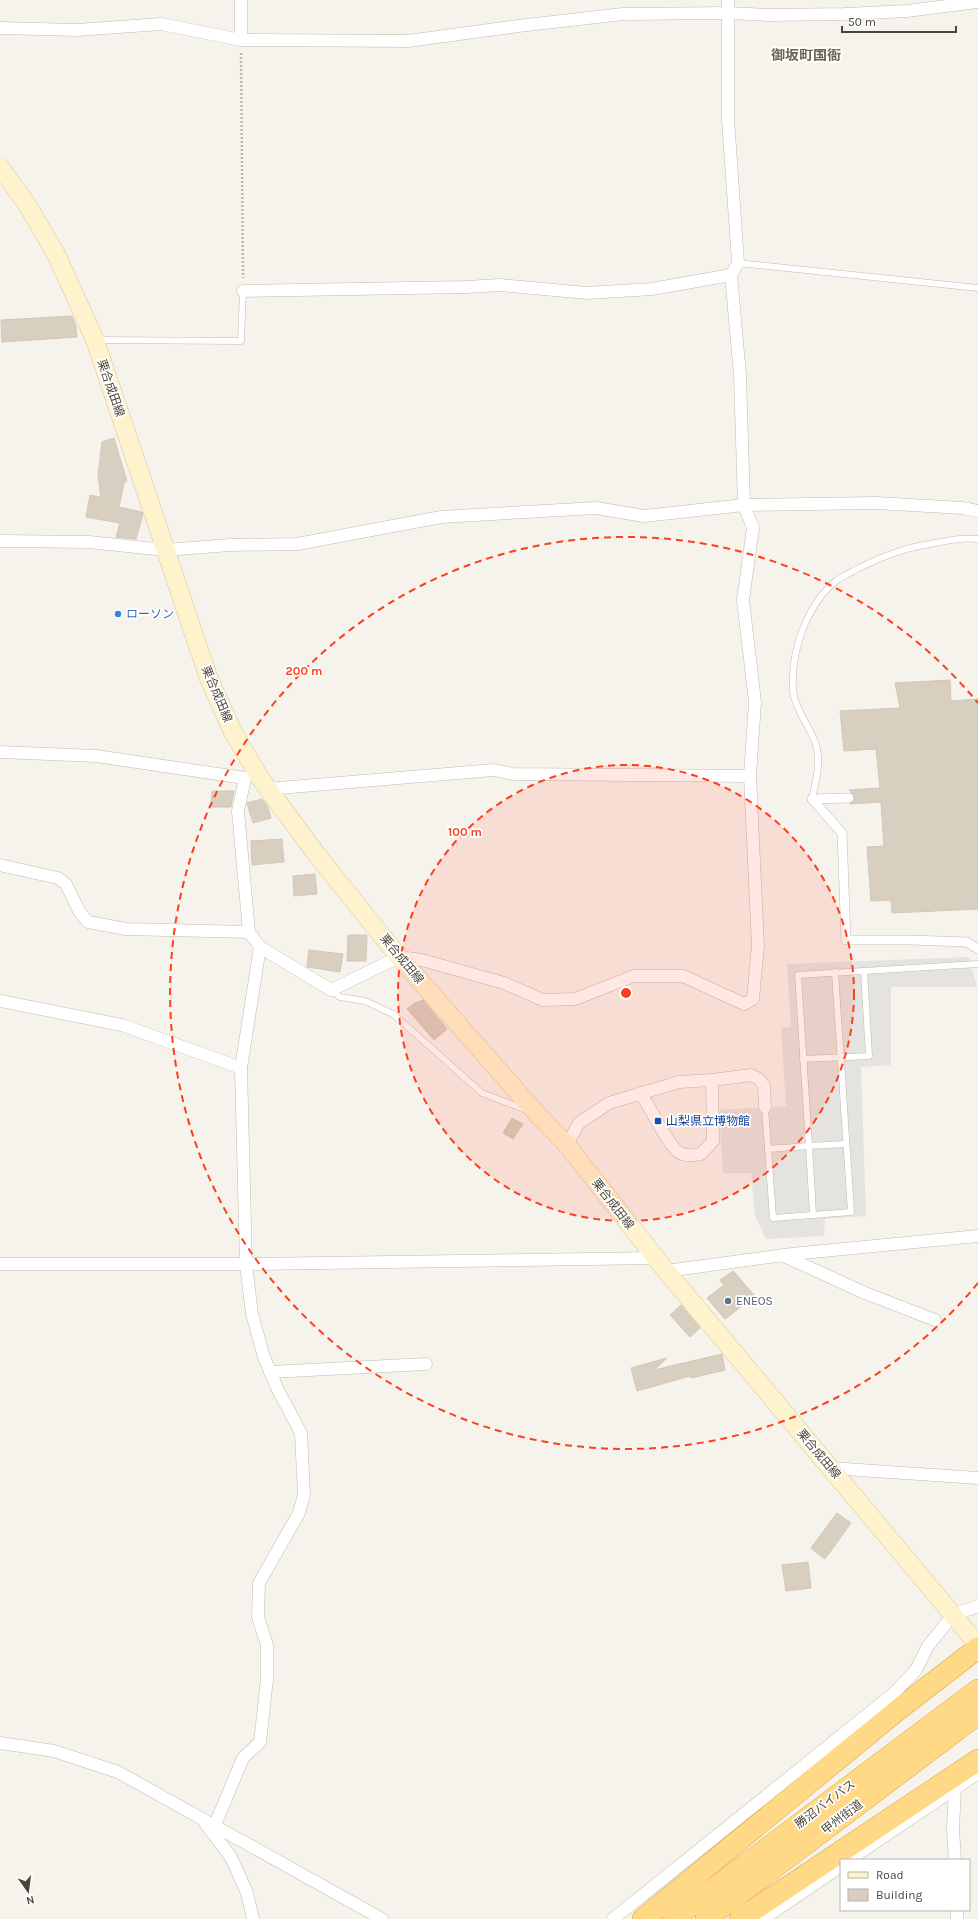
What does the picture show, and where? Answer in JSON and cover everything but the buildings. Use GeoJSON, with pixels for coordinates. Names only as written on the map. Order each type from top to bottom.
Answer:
{"type":"FeatureCollection","features":[{"type":"Feature","properties":{"kind":"highway"},"geometry":{"type":"LineString","coordinates":[[643,1919],[978,1646]]}},
{"type":"Feature","properties":{"kind":"highway","name":"勝沼バイパス"},"geometry":{"type":"LineString","coordinates":[[673,1919],[975,1700]]}},
{"type":"Feature","properties":{"kind":"highway","name":"甲州街道"},"geometry":{"type":"LineString","coordinates":[[706,1919],[975,1700]]}},
{"type":"Feature","properties":{"kind":"highway"},"geometry":{"type":"LineString","coordinates":[[740,1919],[978,1760]]}},
{"type":"Feature","properties":{"kind":"main road","name":"栗合成田線"},"geometry":{"type":"LineString","coordinates":[[0,167],[28,206],[56,254],[95,340],[209,679],[258,782],[399,957],[536,1113],[567,1145],[660,1264],[978,1646]]}},
{"type":"Feature","properties":{"kind":"street"},"geometry":{"type":"LineString","coordinates":[[241,0],[241,40]]}},
{"type":"Feature","properties":{"kind":"street"},"geometry":{"type":"LineString","coordinates":[[258,782],[238,811],[249,932],[260,947],[331,990],[399,957],[422,960],[504,984],[544,1000],[575,999],[634,976],[683,976],[744,1004],[753,999],[758,946],[750,776],[755,702],[743,600],[753,528],[744,505],[740,375],[731,275],[738,263],[728,119],[728,0]]}},
{"type":"Feature","properties":{"kind":"street"},"geometry":{"type":"LineString","coordinates":[[0,28],[77,30],[160,24],[241,40],[408,41],[623,14],[728,13],[769,16],[845,14],[907,11],[978,2]]}},
{"type":"Feature","properties":{"kind":"street"},"geometry":{"type":"LineString","coordinates":[[243,291],[459,288],[500,285],[587,293],[652,289],[731,275]]}},
{"type":"Feature","properties":{"kind":"street"},"geometry":{"type":"LineString","coordinates":[[0,541],[89,542],[165,550],[230,545],[297,544],[441,517],[596,508],[644,516],[744,505],[876,503],[963,508],[978,511]]}},
{"type":"Feature","properties":{"kind":"street"},"geometry":{"type":"LineString","coordinates":[[0,752],[96,756],[258,782],[494,770],[513,774],[750,776]]}},
{"type":"Feature","properties":{"kind":"street"},"geometry":{"type":"LineString","coordinates":[[812,799],[849,798]]}},
{"type":"Feature","properties":{"kind":"street"},"geometry":{"type":"LineString","coordinates":[[812,799],[842,833],[846,940],[967,942],[978,949]]}},
{"type":"Feature","properties":{"kind":"street"},"geometry":{"type":"LineString","coordinates":[[0,865],[58,878],[66,884],[79,911],[88,922],[126,929],[249,932]]}},
{"type":"Feature","properties":{"kind":"street"},"geometry":{"type":"LineString","coordinates":[[209,1823],[243,1758],[260,1742],[267,1678],[267,1645],[258,1618],[259,1583],[299,1513],[304,1495],[301,1433],[278,1390],[264,1357],[252,1314],[246,1264],[241,1068],[260,947]]}},
{"type":"Feature","properties":{"kind":"street"},"geometry":{"type":"LineString","coordinates":[[0,1001],[122,1025],[241,1068]]}},
{"type":"Feature","properties":{"kind":"street"},"geometry":{"type":"LineString","coordinates":[[567,1145],[579,1123],[609,1103],[678,1082],[712,1080],[751,1074],[759,1079],[764,1086],[765,1107]]}},
{"type":"Feature","properties":{"kind":"street"},"geometry":{"type":"LineString","coordinates":[[640,1093],[650,1105],[670,1144],[678,1152],[687,1156],[701,1154],[713,1140],[712,1080]]}},
{"type":"Feature","properties":{"kind":"street"},"geometry":{"type":"LineString","coordinates":[[0,1264],[660,1264],[782,1255],[978,1236]]}},
{"type":"Feature","properties":{"kind":"street"},"geometry":{"type":"LineString","coordinates":[[782,1255],[865,1293],[935,1320]]}},
{"type":"Feature","properties":{"kind":"street"},"geometry":{"type":"LineString","coordinates":[[270,1372],[426,1364]]}},
{"type":"Feature","properties":{"kind":"street"},"geometry":{"type":"LineString","coordinates":[[830,1468],[978,1478]]}},
{"type":"Feature","properties":{"kind":"street"},"geometry":{"type":"LineString","coordinates":[[613,1919],[893,1694],[916,1670],[928,1646],[952,1615],[978,1606]]}},
{"type":"Feature","properties":{"kind":"street"},"geometry":{"type":"LineString","coordinates":[[0,1743],[54,1752],[118,1772],[382,1919]]}},
{"type":"Feature","properties":{"kind":"street"},"geometry":{"type":"LineString","coordinates":[[850,1859],[978,1773]]}},
{"type":"Feature","properties":{"kind":"street"},"geometry":{"type":"LineString","coordinates":[[955,1788],[952,1829],[955,1859]]}},
{"type":"Feature","properties":{"kind":"street"},"geometry":{"type":"LineString","coordinates":[[209,1823],[231,1857],[247,1893],[253,1919]]}},
{"type":"Feature","properties":{"kind":"street"},"geometry":{"type":"LineString","coordinates":[[763,1919],[840,1867]]}},
{"type":"Feature","properties":{"kind":"lane"},"geometry":{"type":"LineString","coordinates":[[738,263],[978,288]]}},
{"type":"Feature","properties":{"kind":"lane"},"geometry":{"type":"LineString","coordinates":[[95,340],[241,340],[243,291]]}},
{"type":"Feature","properties":{"kind":"lane"},"geometry":{"type":"LineString","coordinates":[[812,799],[819,768],[815,743],[801,715],[793,691],[794,657],[803,629],[815,605],[837,580],[878,558],[912,546],[968,538],[978,539]]}},
{"type":"Feature","properties":{"kind":"lane"},"geometry":{"type":"LineString","coordinates":[[813,1215],[798,975],[978,964]]}},
{"type":"Feature","properties":{"kind":"lane"},"geometry":{"type":"LineString","coordinates":[[803,1059],[870,1056],[864,971]]}},
{"type":"Feature","properties":{"kind":"lane"},"geometry":{"type":"LineString","coordinates":[[765,1107],[773,1218],[851,1212],[835,972]]}},
{"type":"Feature","properties":{"kind":"lane"},"geometry":{"type":"LineString","coordinates":[[331,990],[340,997],[365,1001],[393,1014],[482,1093],[536,1113]]}},
{"type":"Feature","properties":{"kind":"lane"},"geometry":{"type":"LineString","coordinates":[[768,1149],[846,1144]]}},
{"type":"Feature","properties":{"kind":"path"},"geometry":{"type":"LineString","coordinates":[[241,40],[243,291]]}},
{"type":"Feature","properties":{"kind":"shaded area"},"geometry":{"type":"Polygon","coordinates":[[[969,957],[977,987],[891,987],[891,1065],[861,1067],[866,1216],[825,1219],[824,1236],[766,1239],[755,1215],[751,1173],[723,1173],[719,1110],[786,1106],[781,1028],[791,1027],[787,964],[969,957]]]}},
{"type":"Feature","properties":{"kind":"place","name":"ローソン"},"geometry":{"type":"Point","coordinates":[118,614]}},
{"type":"Feature","properties":{"kind":"place","name":"山梨県立博物館"},"geometry":{"type":"Point","coordinates":[658,1121]}},
{"type":"Feature","properties":{"kind":"place","name":"ENEOS"},"geometry":{"type":"Point","coordinates":[728,1301]}},
{"type":"Feature","properties":{"kind":"district","name":"御坂町国衙"},"geometry":{"type":"Point","coordinates":[806,55]}}]}
